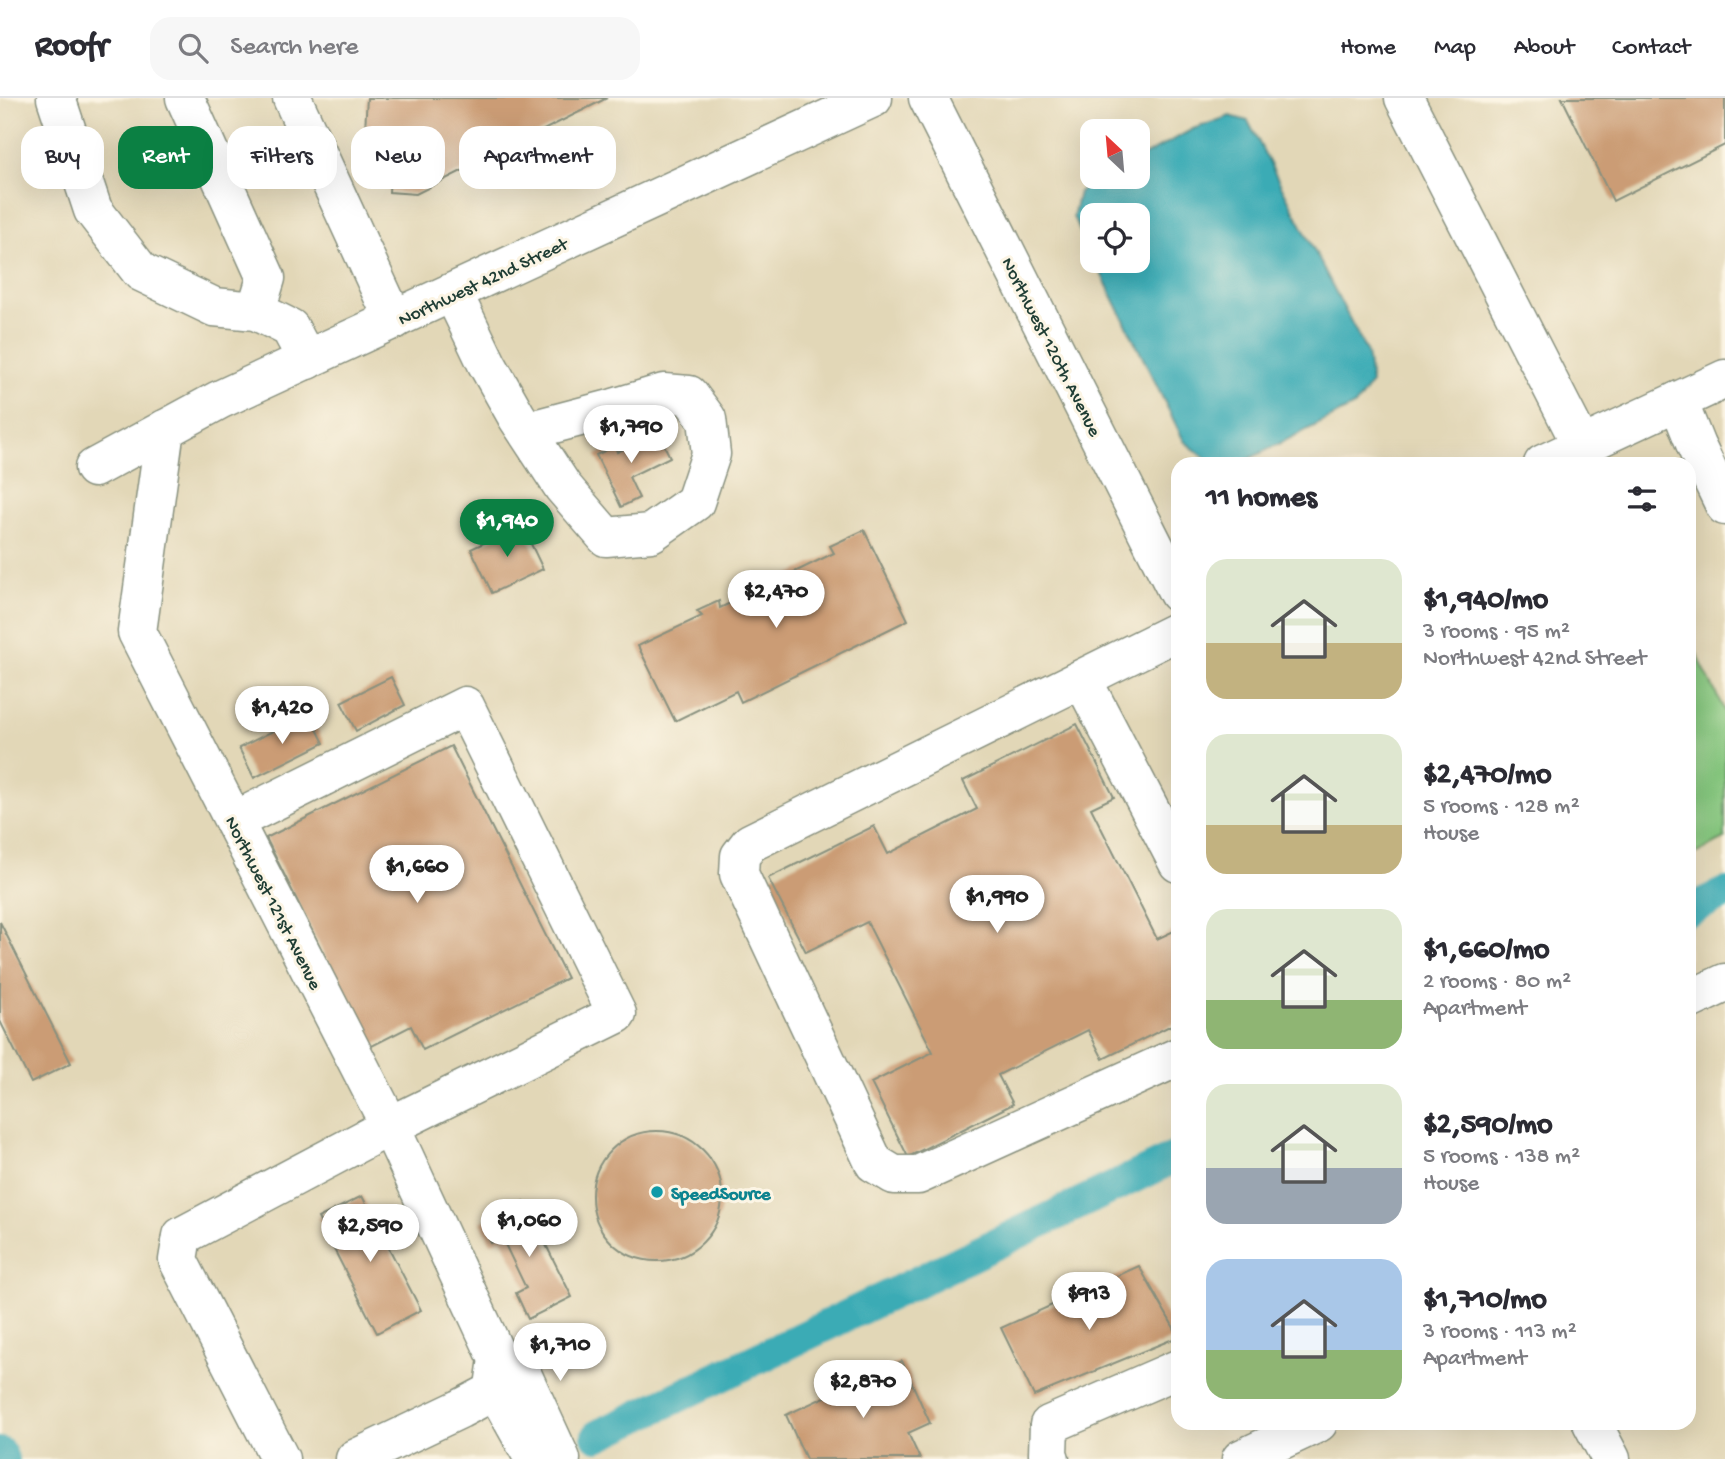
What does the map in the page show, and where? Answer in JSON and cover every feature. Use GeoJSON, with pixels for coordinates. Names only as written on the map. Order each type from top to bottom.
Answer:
{"type":"FeatureCollection","features":[{"type":"Feature","properties":{"kind":"street"},"geometry":{"type":"LineString","coordinates":[[56,98],[93,210],[141,272],[214,307],[256,311],[290,328],[307,360]]}},
{"type":"Feature","properties":{"kind":"street"},"geometry":{"type":"LineString","coordinates":[[185,98],[266,278],[256,311]]}},
{"type":"Feature","properties":{"kind":"street"},"geometry":{"type":"LineString","coordinates":[[292,98],[394,320]]}},
{"type":"Feature","properties":{"kind":"street","name":"Northwest 42nd Street"},"geometry":{"type":"LineString","coordinates":[[94,468],[219,400],[873,98]]}},
{"type":"Feature","properties":{"kind":"street","name":"Northwest 120th Avenue"},"geometry":{"type":"LineString","coordinates":[[928,98],[1171,579]]}},
{"type":"Feature","properties":{"kind":"street"},"geometry":{"type":"LineString","coordinates":[[1404,98],[1582,446]]}},
{"type":"Feature","properties":{"kind":"street"},"geometry":{"type":"LineString","coordinates":[[453,293],[487,364],[527,431],[563,487],[606,537],[651,533],[695,502],[711,454],[707,419],[689,395],[664,393],[527,431]]}},
{"type":"Feature","properties":{"kind":"street"},"geometry":{"type":"LineString","coordinates":[[1558,457],[1725,379]]}},
{"type":"Feature","properties":{"kind":"street"},"geometry":{"type":"LineString","coordinates":[[1678,401],[1725,506]]}},
{"type":"Feature","properties":{"kind":"street","name":"Northwest 121st Avenue"},"geometry":{"type":"LineString","coordinates":[[165,429],[137,632],[390,1126],[534,1459]]}},
{"type":"Feature","properties":{"kind":"street"},"geometry":{"type":"LineString","coordinates":[[1171,634],[750,843],[740,856],[739,874],[874,1163],[894,1175],[918,1175],[1171,1060]]}},
{"type":"Feature","properties":{"kind":"street"},"geometry":{"type":"LineString","coordinates":[[1082,679],[1171,850]]}},
{"type":"Feature","properties":{"kind":"street"},"geometry":{"type":"LineString","coordinates":[[234,821],[465,706],[617,1014],[390,1126],[182,1236],[178,1260],[280,1459]]}},
{"type":"Feature","properties":{"kind":"street"},"geometry":{"type":"LineString","coordinates":[[1696,997],[1725,983]]}},
{"type":"Feature","properties":{"kind":"street"},"geometry":{"type":"LineString","coordinates":[[1050,1459],[1049,1425],[1171,1372]]}},
{"type":"Feature","properties":{"kind":"street","name":"Northwest 121st Avenue"},"geometry":{"type":"LineString","coordinates":[[497,1375],[522,1374],[561,1459]]}},
{"type":"Feature","properties":{"kind":"street"},"geometry":{"type":"LineString","coordinates":[[355,1459],[460,1409],[497,1375]]}},
{"type":"Feature","properties":{"kind":"street"},"geometry":{"type":"LineString","coordinates":[[1245,1445],[1291,1430]]}},
{"type":"Feature","properties":{"kind":"street"},"geometry":{"type":"LineString","coordinates":[[1596,1430],[1611,1459]]}},
{"type":"Feature","properties":{"kind":"shaded area"},"geometry":{"type":"Polygon","coordinates":[[[0,98],[1725,98],[1725,1459],[0,1459],[0,98]]]}},
{"type":"Feature","properties":{"kind":"green space"},"geometry":{"type":"Polygon","coordinates":[[[1696,652],[1725,712],[1725,839],[1696,854],[1696,652]]]}},
{"type":"Feature","properties":{"kind":"water"},"geometry":{"type":"Polygon","coordinates":[[[1230,116],[1248,121],[1367,353],[1371,383],[1356,405],[1253,457],[1204,457],[1184,441],[1101,273],[1150,273],[1150,203],[1080,203],[1080,231],[1073,217],[1079,192],[1084,189],[1150,189],[1150,152],[1193,129],[1230,116]]]}},
{"type":"Feature","properties":{"kind":"building"},"geometry":{"type":"Polygon","coordinates":[[[367,98],[607,98],[551,126],[459,126],[459,172],[445,179],[445,126],[365,126],[367,98]]]}},
{"type":"Feature","properties":{"kind":"building"},"geometry":{"type":"Polygon","coordinates":[[[1562,98],[1725,98],[1725,145],[1613,201],[1562,98]]]}},
{"type":"Feature","properties":{"kind":"building"},"geometry":{"type":"Polygon","coordinates":[[[389,189],[426,189],[416,194],[389,192],[389,189]]]}},
{"type":"Feature","properties":{"kind":"building"},"geometry":{"type":"Polygon","coordinates":[[[658,433],[670,457],[629,477],[639,498],[621,507],[596,455],[615,446],[617,452],[658,433]]]}},
{"type":"Feature","properties":{"kind":"building"},"geometry":{"type":"Polygon","coordinates":[[[522,525],[543,569],[492,593],[471,549],[522,525]]]}},
{"type":"Feature","properties":{"kind":"building"},"geometry":{"type":"Polygon","coordinates":[[[864,530],[908,620],[741,702],[736,691],[675,721],[638,646],[702,616],[697,611],[719,601],[720,608],[834,553],[830,546],[864,530]]]}},
{"type":"Feature","properties":{"kind":"building"},"geometry":{"type":"Polygon","coordinates":[[[391,677],[405,705],[356,731],[341,702],[391,677]]]}},
{"type":"Feature","properties":{"kind":"building"},"geometry":{"type":"Polygon","coordinates":[[[309,713],[324,743],[254,778],[239,748],[309,713]]]}},
{"type":"Feature","properties":{"kind":"building"},"geometry":{"type":"Polygon","coordinates":[[[1077,724],[1114,797],[1091,808],[1157,939],[1171,932],[1171,1025],[1103,1059],[1088,1030],[998,1075],[1013,1104],[908,1157],[871,1083],[933,1052],[867,922],[806,952],[768,878],[874,826],[888,854],[977,809],[963,781],[1077,724]]]}},
{"type":"Feature","properties":{"kind":"building"},"geometry":{"type":"Polygon","coordinates":[[[451,746],[567,978],[423,1050],[411,1026],[370,1047],[266,838],[451,746]]]}},
{"type":"Feature","properties":{"kind":"building"},"geometry":{"type":"Polygon","coordinates":[[[0,922],[71,1063],[31,1083],[0,1021],[0,922]]]}},
{"type":"Feature","properties":{"kind":"building","name":"SpeedSource"},"geometry":{"type":"Polygon","coordinates":[[[657,1131],[682,1136],[703,1150],[717,1171],[722,1196],[717,1221],[703,1242],[682,1256],[657,1261],[632,1256],[611,1242],[597,1221],[592,1196],[597,1171],[611,1150],[632,1136],[657,1131]]]}},
{"type":"Feature","properties":{"kind":"building"},"geometry":{"type":"Polygon","coordinates":[[[362,1196],[421,1310],[377,1333],[318,1218],[362,1196]]]}},
{"type":"Feature","properties":{"kind":"building"},"geometry":{"type":"Polygon","coordinates":[[[524,1201],[572,1297],[528,1319],[516,1293],[526,1288],[502,1238],[491,1243],[481,1222],[524,1201]]]}},
{"type":"Feature","properties":{"kind":"building"},"geometry":{"type":"Polygon","coordinates":[[[1139,1266],[1171,1323],[1171,1340],[1034,1396],[1001,1328],[1139,1266]]]}},
{"type":"Feature","properties":{"kind":"building"},"geometry":{"type":"Polygon","coordinates":[[[902,1361],[930,1423],[908,1433],[920,1459],[806,1459],[786,1415],[902,1361]]]}},
{"type":"Feature","properties":{"kind":"waterway"},"geometry":{"type":"LineString","coordinates":[[1696,907],[1725,893]]}},
{"type":"Feature","properties":{"kind":"waterway"},"geometry":{"type":"LineString","coordinates":[[597,1436],[1171,1159]]}},
{"type":"Feature","properties":{"kind":"waterway"},"geometry":{"type":"LineString","coordinates":[[0,1453],[3,1459]]}},
{"type":"Feature","properties":{"kind":"place","name":"SpeedSource"},"geometry":{"type":"Point","coordinates":[657,1192]}}]}
